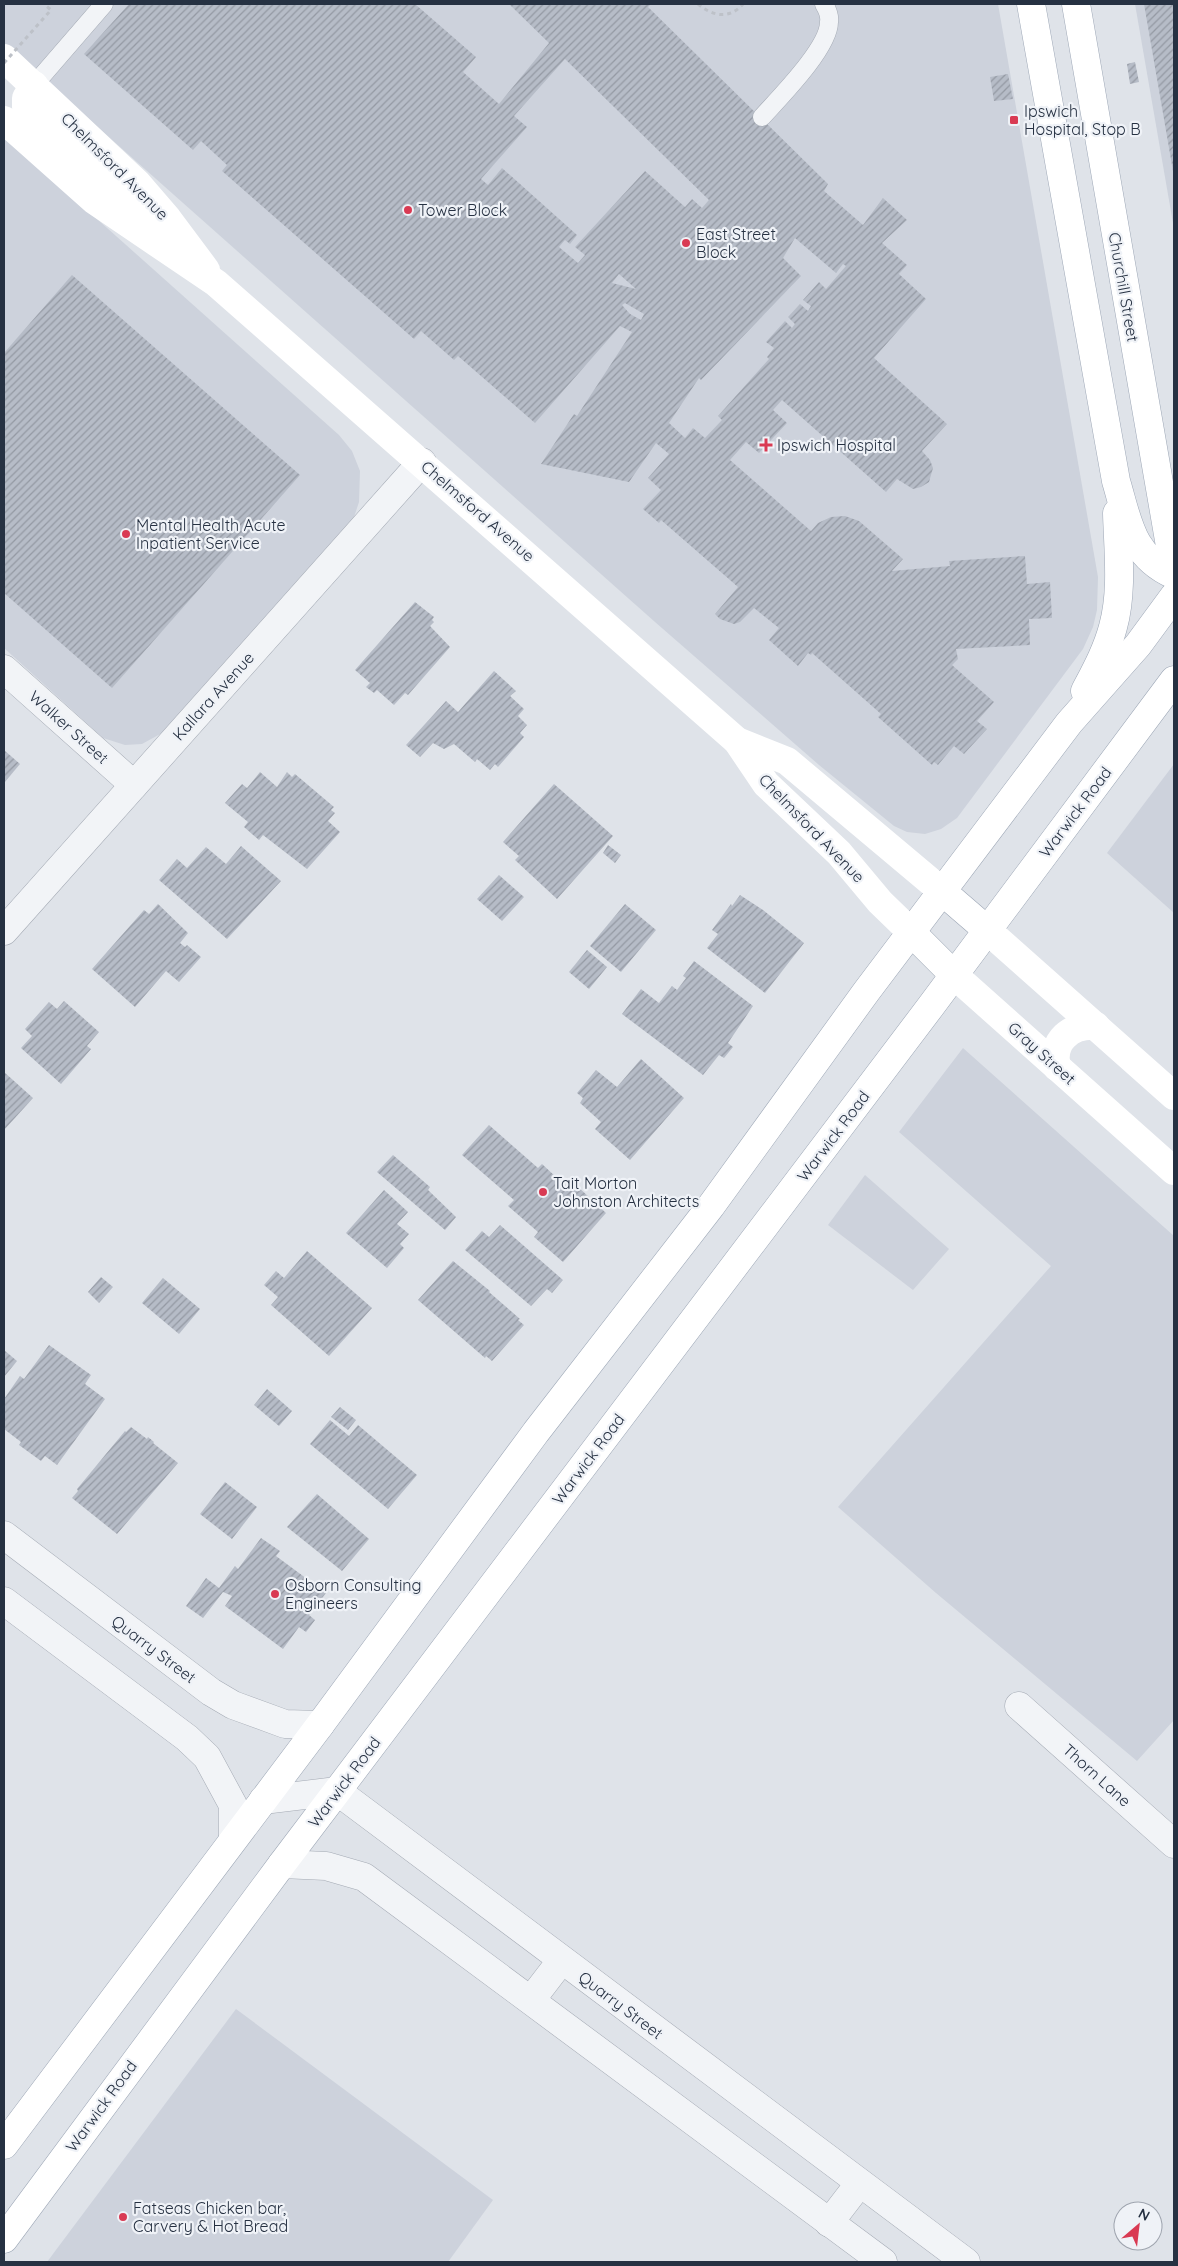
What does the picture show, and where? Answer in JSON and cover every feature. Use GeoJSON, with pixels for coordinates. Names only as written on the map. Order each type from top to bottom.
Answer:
{"type":"FeatureCollection","features":[{"type":"Feature","properties":{"kind":"main road"},"geometry":{"type":"LineString","coordinates":[[1031,4],[1116,481],[1119,592],[1116,616],[1101,660],[1069,723]]}},
{"type":"Feature","properties":{"kind":"main road","name":"Churchill Street"},"geometry":{"type":"LineString","coordinates":[[1076,4],[1174,569]]}},
{"type":"Feature","properties":{"kind":"main road","name":"Chelmsford Avenue"},"geometry":{"type":"LineString","coordinates":[[4,58],[137,183],[168,219],[206,277]]}},
{"type":"Feature","properties":{"kind":"main road","name":"Chelmsford Avenue"},"geometry":{"type":"LineString","coordinates":[[4,120],[95,201],[206,277],[422,462],[738,741],[766,784],[839,853],[880,902],[912,933]]}},
{"type":"Feature","properties":{"kind":"main road"},"geometry":{"type":"LineString","coordinates":[[1147,417],[1168,463],[1174,471]]}},
{"type":"Feature","properties":{"kind":"main road"},"geometry":{"type":"LineString","coordinates":[[1116,481],[1138,546],[1148,558],[1174,575]]}},
{"type":"Feature","properties":{"kind":"main road"},"geometry":{"type":"LineString","coordinates":[[4,2145],[320,1725],[536,1432],[711,1206],[866,992],[1069,723],[1132,652],[1174,596]]}},
{"type":"Feature","properties":{"kind":"main road"},"geometry":{"type":"LineString","coordinates":[[1158,702],[1174,672]]}},
{"type":"Feature","properties":{"kind":"main road","name":"Warwick Road"},"geometry":{"type":"LineString","coordinates":[[4,2240],[282,1864],[954,975],[1174,680]]}},
{"type":"Feature","properties":{"kind":"main road","name":"Chelmsford Avenue"},"geometry":{"type":"LineString","coordinates":[[738,741],[788,760],[943,892]]}},
{"type":"Feature","properties":{"kind":"main road"},"geometry":{"type":"LineString","coordinates":[[943,892],[1174,1096]]}},
{"type":"Feature","properties":{"kind":"main road","name":"Gray Street"},"geometry":{"type":"LineString","coordinates":[[912,933],[954,975],[1174,1171]]}},
{"type":"Feature","properties":{"kind":"main road"},"geometry":{"type":"LineString","coordinates":[[1057,1067],[1056,1051],[1064,1036],[1079,1028],[1096,1026]]}},
{"type":"Feature","properties":{"kind":"street","name":"Kallara Avenue"},"geometry":{"type":"LineString","coordinates":[[4,931],[422,462]]}},
{"type":"Feature","properties":{"kind":"street","name":"Walker Street"},"geometry":{"type":"LineString","coordinates":[[4,669],[134,785]]}},
{"type":"Feature","properties":{"kind":"street","name":"Quarry Street"},"geometry":{"type":"LineString","coordinates":[[4,1535],[210,1692],[233,1706],[285,1724],[320,1725]]}},
{"type":"Feature","properties":{"kind":"street"},"geometry":{"type":"LineString","coordinates":[[4,1601],[187,1738],[207,1757],[233,1805],[233,1839]]}},
{"type":"Feature","properties":{"kind":"street","name":"Thorn Lane"},"geometry":{"type":"LineString","coordinates":[[1019,1706],[1174,1844]]}},
{"type":"Feature","properties":{"kind":"street","name":"Quarry Street"},"geometry":{"type":"LineString","coordinates":[[337,1791],[858,2184],[966,2262]]}},
{"type":"Feature","properties":{"kind":"street"},"geometry":{"type":"LineString","coordinates":[[263,1800],[337,1791]]}},
{"type":"Feature","properties":{"kind":"street"},"geometry":{"type":"LineString","coordinates":[[282,1864],[326,1866],[364,1877],[883,2262]]}},
{"type":"Feature","properties":{"kind":"street"},"geometry":{"type":"LineString","coordinates":[[531,2000],[561,1961]]}},
{"type":"Feature","properties":{"kind":"street"},"geometry":{"type":"LineString","coordinates":[[829,2223],[858,2184]]}},
{"type":"Feature","properties":{"kind":"lane"},"geometry":{"type":"LineString","coordinates":[[34,85],[104,4]]}},
{"type":"Feature","properties":{"kind":"lane"},"geometry":{"type":"LineString","coordinates":[[762,117],[796,81],[823,40],[830,22],[824,4]]}},
{"type":"Feature","properties":{"kind":"path"},"geometry":{"type":"LineString","coordinates":[[4,63],[51,10],[44,4]]}},
{"type":"Feature","properties":{"kind":"path"},"geometry":{"type":"LineString","coordinates":[[698,4],[706,12],[722,16],[743,4]]}},
{"type":"Feature","properties":{"kind":"shaded area","name":"Ipswich Hospital"},"geometry":{"type":"Polygon","coordinates":[[[4,4],[998,4],[1098,577],[1097,610],[1093,627],[1083,649],[957,818],[941,829],[925,834],[907,832],[894,826],[819,765],[655,622],[4,44],[4,4]]]}},
{"type":"Feature","properties":{"kind":"shaded area"},"geometry":{"type":"Polygon","coordinates":[[[1135,4],[1174,4],[1174,229],[1135,4]]]}},
{"type":"Feature","properties":{"kind":"shaded area"},"geometry":{"type":"Polygon","coordinates":[[[4,136],[339,435],[352,451],[360,471],[359,502],[354,517],[162,733],[142,744],[125,745],[103,738],[4,648],[4,136]]]}},
{"type":"Feature","properties":{"kind":"shaded area"},"geometry":{"type":"Polygon","coordinates":[[[1174,764],[1174,913],[1107,853],[1174,764]]]}},
{"type":"Feature","properties":{"kind":"shaded area"},"geometry":{"type":"Polygon","coordinates":[[[963,1048],[1174,1236],[1174,1720],[1137,1761],[936,1593],[838,1507],[1051,1266],[899,1132],[963,1048]]]}},
{"type":"Feature","properties":{"kind":"shaded area"},"geometry":{"type":"Polygon","coordinates":[[[865,1175],[949,1249],[913,1290],[828,1225],[865,1175]]]}},
{"type":"Feature","properties":{"kind":"shaded area"},"geometry":{"type":"Polygon","coordinates":[[[236,2009],[493,2200],[448,2262],[47,2262],[236,2009]]]}},
{"type":"Feature","properties":{"kind":"building"},"geometry":{"type":"Polygon","coordinates":[[[129,4],[415,4],[476,57],[463,72],[499,104],[549,43],[509,4],[651,4],[648,7],[828,184],[824,191],[863,225],[883,198],[907,220],[882,243],[907,265],[899,274],[926,299],[874,358],[947,424],[922,451],[930,460],[933,468],[929,482],[913,489],[897,479],[886,492],[782,400],[773,410],[787,423],[759,453],[746,442],[730,460],[811,531],[818,523],[831,517],[845,516],[859,521],[903,559],[892,571],[950,566],[949,561],[1025,556],[1027,584],[1050,582],[1052,618],[1029,619],[1030,645],[956,649],[958,659],[952,665],[994,702],[977,721],[987,729],[964,754],[954,746],[938,765],[934,762],[932,765],[878,717],[881,714],[812,653],[811,655],[808,653],[798,666],[769,640],[779,628],[754,608],[740,622],[734,624],[720,619],[715,614],[738,587],[661,520],[659,523],[643,509],[661,490],[648,478],[669,454],[656,443],[629,482],[541,464],[574,414],[577,416],[632,332],[620,326],[535,423],[458,356],[454,360],[421,331],[414,339],[222,171],[227,165],[201,141],[193,150],[84,54],[129,4]],[[565,59],[514,116],[527,127],[481,179],[488,185],[502,168],[577,235],[570,244],[565,240],[559,247],[578,263],[585,255],[575,247],[645,171],[685,207],[692,199],[702,208],[709,200],[565,59]],[[795,238],[783,258],[801,276],[701,380],[699,378],[669,423],[685,438],[693,428],[705,438],[722,420],[718,416],[769,359],[767,357],[774,348],[766,342],[785,321],[792,328],[795,324],[788,317],[800,304],[808,311],[811,306],[803,300],[819,282],[826,289],[846,266],[843,264],[836,273],[795,238]],[[619,274],[612,283],[636,289],[619,274]],[[625,303],[622,305],[630,314],[641,320],[644,314],[625,303]]]}},
{"type":"Feature","properties":{"kind":"building"},"geometry":{"type":"Polygon","coordinates":[[[1144,4],[1174,4],[1174,171],[1173,171],[1144,4]]]}},
{"type":"Feature","properties":{"kind":"building"},"geometry":{"type":"Polygon","coordinates":[[[1135,62],[1139,82],[1130,84],[1127,64],[1135,62]]]}},
{"type":"Feature","properties":{"kind":"building"},"geometry":{"type":"Polygon","coordinates":[[[1008,74],[1013,99],[994,101],[990,77],[1008,74]]]}},
{"type":"Feature","properties":{"kind":"building","name":"Mental Health Acute Inpatient Service"},"geometry":{"type":"Polygon","coordinates":[[[72,275],[300,475],[112,688],[4,593],[4,353],[72,275]]]}},
{"type":"Feature","properties":{"kind":"building"},"geometry":{"type":"Polygon","coordinates":[[[415,602],[434,617],[432,620],[434,622],[430,626],[450,647],[408,695],[405,693],[394,705],[377,690],[374,693],[366,687],[370,683],[355,670],[415,602]]]}},
{"type":"Feature","properties":{"kind":"building"},"geometry":{"type":"Polygon","coordinates":[[[494,671],[516,691],[510,696],[524,709],[518,716],[527,725],[520,733],[524,737],[498,767],[495,764],[490,770],[477,759],[475,762],[454,744],[444,749],[433,743],[420,757],[406,745],[446,701],[458,712],[494,671]]]}},
{"type":"Feature","properties":{"kind":"building"},"geometry":{"type":"Polygon","coordinates":[[[4,750],[20,764],[4,783],[4,750]]]}},
{"type":"Feature","properties":{"kind":"building"},"geometry":{"type":"Polygon","coordinates":[[[260,772],[277,787],[287,772],[292,777],[295,774],[334,807],[331,810],[335,813],[328,821],[340,832],[307,869],[263,835],[259,840],[244,827],[248,822],[225,803],[242,784],[247,788],[260,772]]]}},
{"type":"Feature","properties":{"kind":"building"},"geometry":{"type":"Polygon","coordinates":[[[554,784],[613,836],[557,899],[515,860],[519,856],[503,842],[554,784]]]}},
{"type":"Feature","properties":{"kind":"building"},"geometry":{"type":"Polygon","coordinates":[[[608,845],[621,855],[615,863],[603,853],[608,845]]]}},
{"type":"Feature","properties":{"kind":"building"},"geometry":{"type":"Polygon","coordinates":[[[241,846],[281,881],[227,939],[159,880],[177,859],[187,868],[206,847],[226,864],[241,846]]]}},
{"type":"Feature","properties":{"kind":"building"},"geometry":{"type":"Polygon","coordinates":[[[499,875],[524,897],[502,921],[477,899],[499,875]]]}},
{"type":"Feature","properties":{"kind":"building"},"geometry":{"type":"Polygon","coordinates":[[[740,895],[763,910],[804,943],[765,993],[707,948],[718,934],[712,930],[740,895]]]}},
{"type":"Feature","properties":{"kind":"building"},"geometry":{"type":"Polygon","coordinates":[[[158,904],[188,933],[180,943],[185,947],[187,945],[201,957],[179,982],[166,971],[135,1007],[92,969],[144,910],[149,914],[158,904]]]}},
{"type":"Feature","properties":{"kind":"building"},"geometry":{"type":"Polygon","coordinates":[[[625,904],[656,930],[621,972],[590,946],[625,904]]]}},
{"type":"Feature","properties":{"kind":"building"},"geometry":{"type":"Polygon","coordinates":[[[587,950],[607,967],[589,989],[569,972],[587,950]]]}},
{"type":"Feature","properties":{"kind":"building"},"geometry":{"type":"Polygon","coordinates":[[[694,961],[753,1006],[728,1043],[733,1047],[724,1058],[719,1055],[703,1075],[622,1014],[641,989],[659,1003],[672,986],[677,990],[686,978],[683,976],[694,961]]]}},
{"type":"Feature","properties":{"kind":"building"},"geometry":{"type":"Polygon","coordinates":[[[64,1001],[99,1032],[87,1046],[91,1049],[61,1084],[21,1048],[32,1036],[25,1029],[49,1002],[57,1009],[64,1001]]]}},
{"type":"Feature","properties":{"kind":"building"},"geometry":{"type":"Polygon","coordinates":[[[641,1059],[684,1098],[630,1160],[595,1129],[601,1122],[580,1103],[583,1098],[577,1093],[596,1070],[617,1087],[641,1059]]]}},
{"type":"Feature","properties":{"kind":"building"},"geometry":{"type":"Polygon","coordinates":[[[4,1072],[33,1098],[4,1130],[4,1072]]]}},
{"type":"Feature","properties":{"kind":"building","name":"Tait Morton Johnston Architects"},"geometry":{"type":"Polygon","coordinates":[[[489,1125],[538,1168],[542,1164],[571,1191],[576,1185],[606,1213],[563,1262],[534,1237],[538,1232],[508,1206],[514,1200],[462,1155],[489,1125]]]}},
{"type":"Feature","properties":{"kind":"building"},"geometry":{"type":"Polygon","coordinates":[[[393,1155],[430,1187],[428,1190],[456,1217],[445,1230],[377,1172],[393,1155]]]}},
{"type":"Feature","properties":{"kind":"building"},"geometry":{"type":"Polygon","coordinates":[[[384,1190],[408,1212],[397,1224],[409,1234],[400,1244],[404,1248],[387,1268],[346,1233],[384,1190]]]}},
{"type":"Feature","properties":{"kind":"building"},"geometry":{"type":"Polygon","coordinates":[[[500,1225],[563,1280],[552,1293],[547,1289],[531,1306],[465,1250],[482,1231],[489,1237],[500,1225]]]}},
{"type":"Feature","properties":{"kind":"building"},"geometry":{"type":"Polygon","coordinates":[[[307,1251],[372,1308],[329,1356],[271,1305],[278,1297],[264,1285],[276,1271],[284,1278],[307,1251]]]}},
{"type":"Feature","properties":{"kind":"building"},"geometry":{"type":"Polygon","coordinates":[[[453,1261],[490,1291],[524,1325],[492,1361],[486,1356],[485,1358],[418,1300],[453,1261]]]}},
{"type":"Feature","properties":{"kind":"building"},"geometry":{"type":"Polygon","coordinates":[[[101,1277],[113,1287],[99,1303],[88,1292],[101,1277]]]}},
{"type":"Feature","properties":{"kind":"building"},"geometry":{"type":"Polygon","coordinates":[[[163,1278],[200,1309],[179,1334],[142,1303],[163,1278]]]}},
{"type":"Feature","properties":{"kind":"building"},"geometry":{"type":"Polygon","coordinates":[[[49,1345],[91,1375],[85,1384],[105,1399],[57,1465],[45,1456],[41,1461],[19,1445],[21,1442],[4,1429],[4,1399],[20,1376],[24,1379],[49,1345]]]}},
{"type":"Feature","properties":{"kind":"building"},"geometry":{"type":"Polygon","coordinates":[[[4,1350],[17,1361],[4,1377],[4,1350]]]}},
{"type":"Feature","properties":{"kind":"building"},"geometry":{"type":"Polygon","coordinates":[[[267,1389],[292,1411],[279,1426],[254,1405],[267,1389]]]}},
{"type":"Feature","properties":{"kind":"building"},"geometry":{"type":"Polygon","coordinates":[[[340,1407],[356,1420],[348,1430],[331,1417],[340,1407]]]}},
{"type":"Feature","properties":{"kind":"building"},"geometry":{"type":"Polygon","coordinates":[[[330,1420],[349,1436],[358,1425],[417,1475],[388,1509],[310,1444],[330,1420]]]}},
{"type":"Feature","properties":{"kind":"building"},"geometry":{"type":"Polygon","coordinates":[[[131,1427],[147,1439],[148,1437],[178,1463],[117,1534],[72,1498],[78,1491],[77,1489],[125,1431],[131,1427]]]}},
{"type":"Feature","properties":{"kind":"building"},"geometry":{"type":"Polygon","coordinates":[[[225,1482],[257,1507],[232,1539],[200,1514],[225,1482]]]}},
{"type":"Feature","properties":{"kind":"building"},"geometry":{"type":"Polygon","coordinates":[[[317,1494],[369,1539],[342,1571],[287,1527],[317,1494]]]}},
{"type":"Feature","properties":{"kind":"building","name":"Osborn Consulting Engineers"},"geometry":{"type":"Polygon","coordinates":[[[261,1538],[280,1551],[276,1556],[326,1593],[309,1615],[315,1620],[306,1632],[299,1627],[283,1649],[225,1606],[232,1596],[230,1595],[223,1592],[203,1618],[186,1606],[206,1578],[219,1588],[235,1566],[238,1569],[261,1538]]]}},
{"type":"Feature","properties":{"kind":"place","name":"Ipswich Hospital, Stop B"},"geometry":{"type":"Point","coordinates":[1014,120]}},
{"type":"Feature","properties":{"kind":"place","name":"Tower Block"},"geometry":{"type":"Point","coordinates":[408,210]}},
{"type":"Feature","properties":{"kind":"place","name":"East Street Block"},"geometry":{"type":"Point","coordinates":[686,243]}},
{"type":"Feature","properties":{"kind":"place","name":"Ipswich Hospital"},"geometry":{"type":"Point","coordinates":[766,445]}},
{"type":"Feature","properties":{"kind":"place","name":"Mental Health Acute Inpatient Service"},"geometry":{"type":"Point","coordinates":[126,534]}},
{"type":"Feature","properties":{"kind":"place","name":"Tait Morton Johnston Architects"},"geometry":{"type":"Point","coordinates":[543,1192]}},
{"type":"Feature","properties":{"kind":"place","name":"Osborn Consulting Engineers"},"geometry":{"type":"Point","coordinates":[275,1594]}},
{"type":"Feature","properties":{"kind":"place","name":"Fatseas Chicken bar, Carvery & Hot Bread"},"geometry":{"type":"Point","coordinates":[123,2217]}}]}
